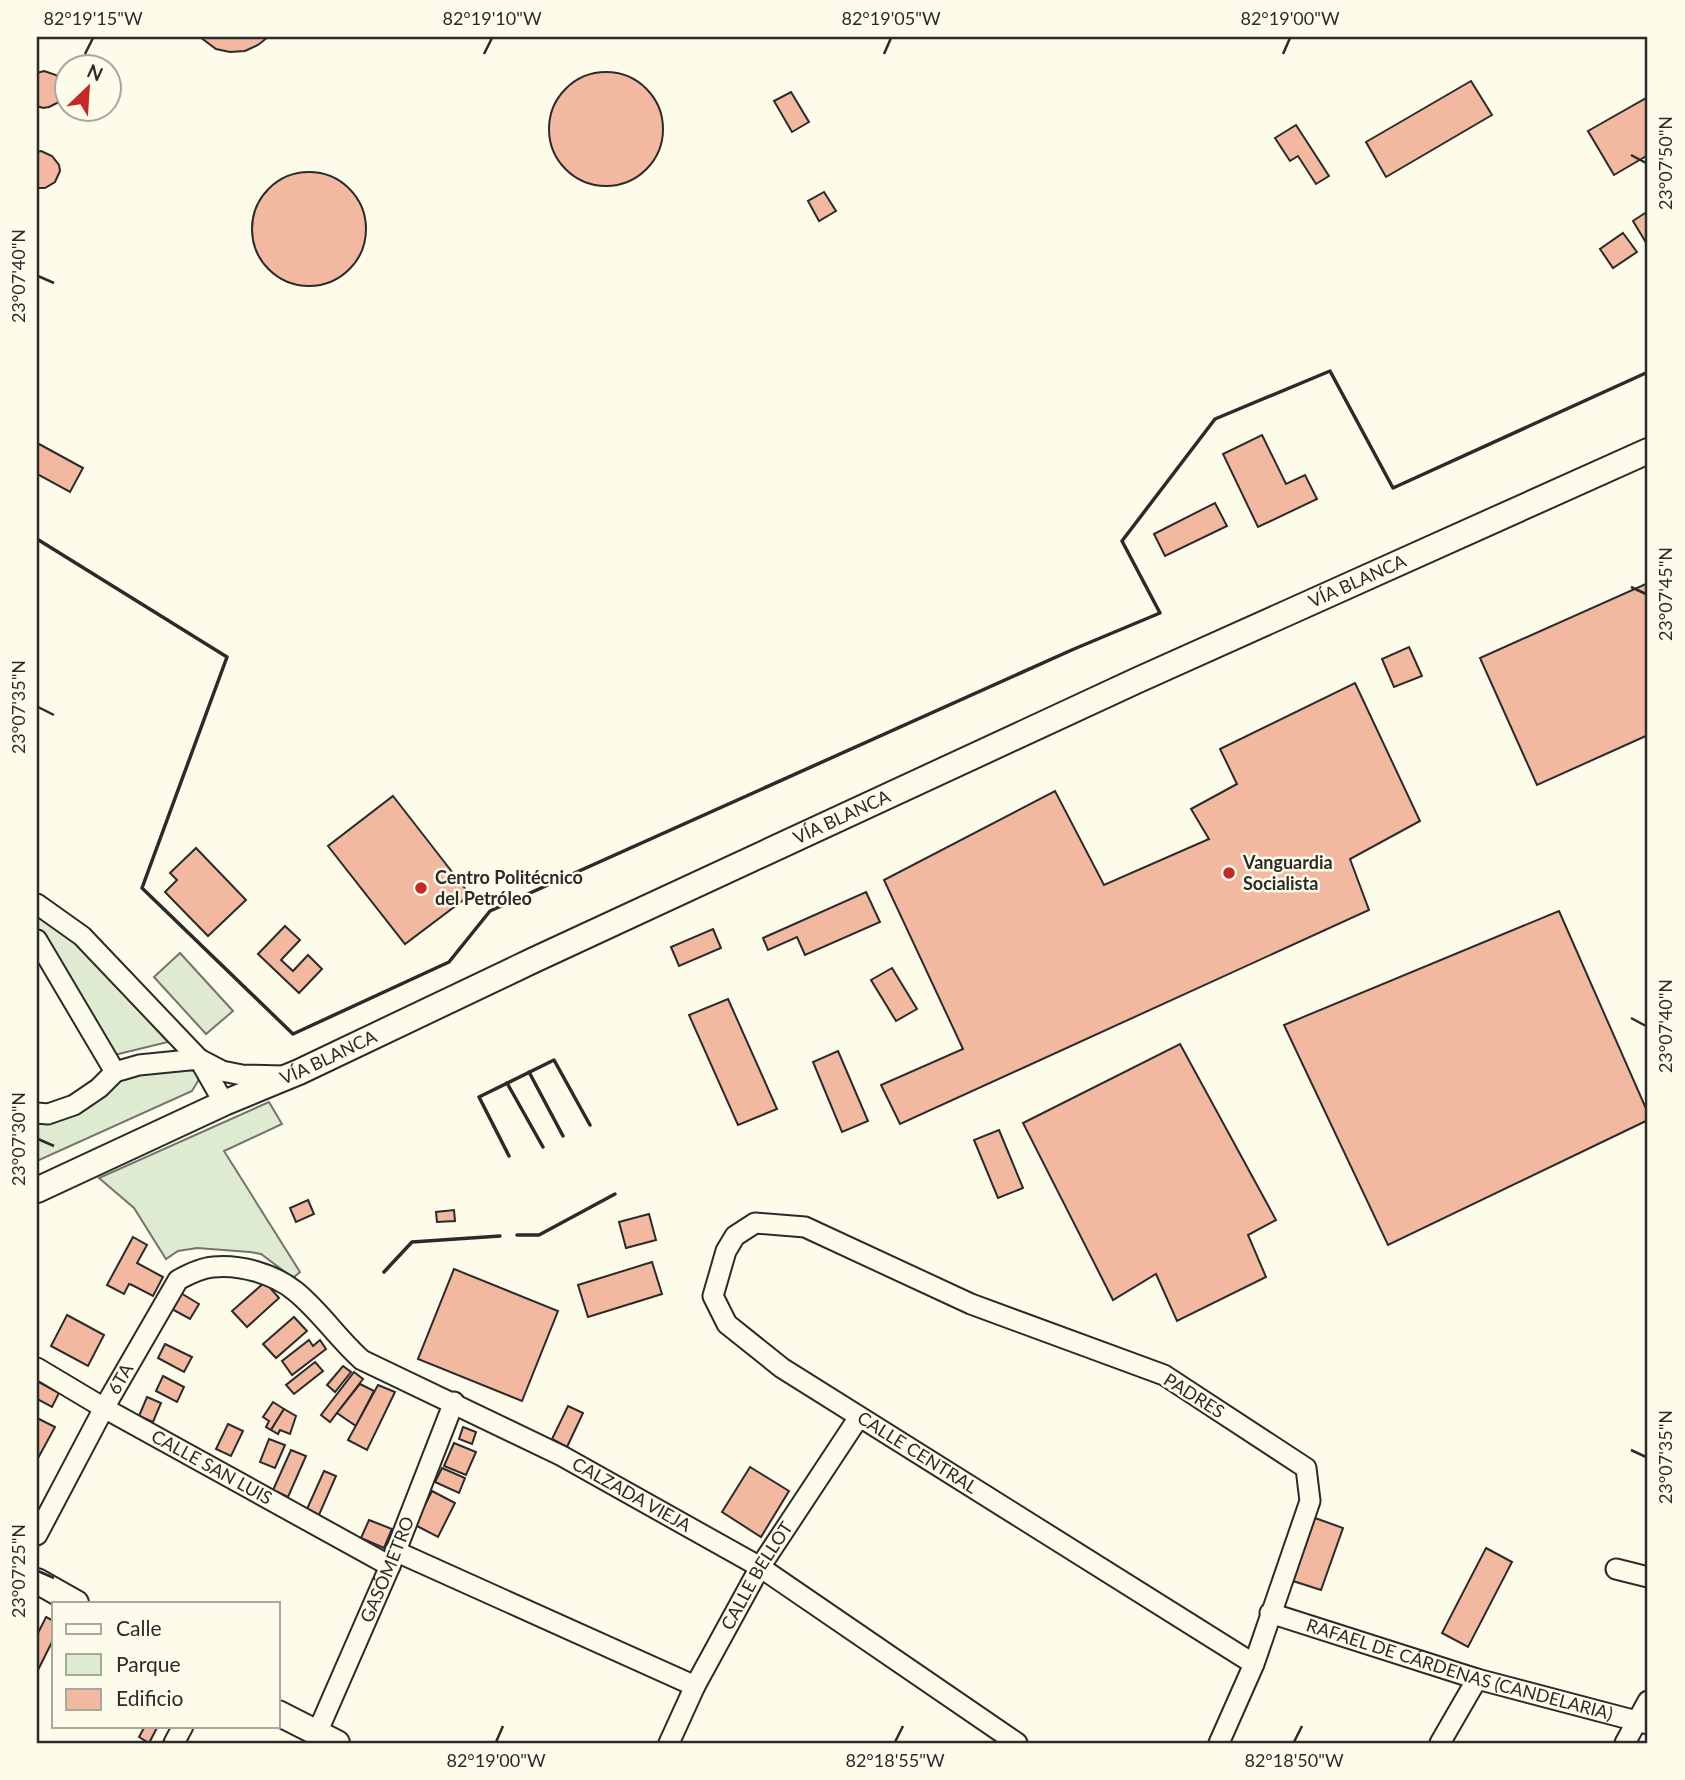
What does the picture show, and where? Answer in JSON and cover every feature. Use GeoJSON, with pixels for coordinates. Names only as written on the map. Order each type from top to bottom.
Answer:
{"type":"FeatureCollection","features":[{"type":"Feature","properties":{"kind":"main road","name":"VÍA BLANCA"},"geometry":{"type":"LineString","coordinates":[[37,1190],[1138,680],[1648,451]]}},
{"type":"Feature","properties":{"kind":"main road"},"geometry":{"type":"LineString","coordinates":[[37,1581],[74,1602]]}},
{"type":"Feature","properties":{"kind":"main road"},"geometry":{"type":"LineString","coordinates":[[280,1714],[327,1738]]}},
{"type":"Feature","properties":{"kind":"street"},"geometry":{"type":"LineString","coordinates":[[37,904],[82,936],[199,1059],[224,1103]]}},
{"type":"Feature","properties":{"kind":"street"},"geometry":{"type":"LineString","coordinates":[[37,940],[115,1072]]}},
{"type":"Feature","properties":{"kind":"street"},"geometry":{"type":"LineString","coordinates":[[37,1113],[48,1114],[74,1105],[99,1088],[115,1072],[139,1065],[199,1059],[222,1071],[242,1075],[287,1076]]}},
{"type":"Feature","properties":{"kind":"street","name":"CALLE CENTRAL"},"geometry":{"type":"LineString","coordinates":[[804,1227],[755,1223],[735,1236],[726,1251],[713,1296],[727,1324],[782,1368],[1254,1664]]}},
{"type":"Feature","properties":{"kind":"street","name":"PADRES"},"geometry":{"type":"LineString","coordinates":[[804,1227],[971,1304],[1164,1375],[1306,1468],[1310,1501],[1254,1664],[1219,1743]]}},
{"type":"Feature","properties":{"kind":"street","name":"6TA"},"geometry":{"type":"LineString","coordinates":[[37,1535],[104,1408],[178,1280],[196,1271],[214,1267],[239,1269]]}},
{"type":"Feature","properties":{"kind":"street","name":"CALZADA VIEJA"},"geometry":{"type":"LineString","coordinates":[[239,1269],[270,1276],[295,1291],[362,1360],[562,1456],[760,1567],[1017,1743]]}},
{"type":"Feature","properties":{"kind":"street","name":"CALLE SAN LUIS"},"geometry":{"type":"LineString","coordinates":[[37,1368],[104,1408],[392,1558],[695,1686]]}},
{"type":"Feature","properties":{"kind":"street","name":"GASÓMETRO"},"geometry":{"type":"LineString","coordinates":[[327,1738],[392,1558],[454,1402]]}},
{"type":"Feature","properties":{"kind":"street","name":"CALLE BELLOT"},"geometry":{"type":"LineString","coordinates":[[669,1743],[695,1686],[760,1567],[859,1416]]}},
{"type":"Feature","properties":{"kind":"street"},"geometry":{"type":"LineString","coordinates":[[1616,1569],[1648,1577]]}},
{"type":"Feature","properties":{"kind":"street","name":"RAFAEL DE CÁRDENAS (CANDELARIA)"},"geometry":{"type":"LineString","coordinates":[[1270,1613],[1477,1679],[1643,1723]]}},
{"type":"Feature","properties":{"kind":"street"},"geometry":{"type":"LineString","coordinates":[[1440,1743],[1477,1679]]}},
{"type":"Feature","properties":{"kind":"street"},"geometry":{"type":"LineString","coordinates":[[1625,1743],[1643,1723],[1648,1701]]}},
{"type":"Feature","properties":{"kind":"green space"},"geometry":{"type":"Polygon","coordinates":[[[37,912],[67,933],[168,1042],[110,1056],[37,929],[37,912]]]}},
{"type":"Feature","properties":{"kind":"green space"},"geometry":{"type":"Polygon","coordinates":[[[180,953],[233,1011],[206,1034],[154,977],[180,953]]]}},
{"type":"Feature","properties":{"kind":"green space"},"geometry":{"type":"Polygon","coordinates":[[[188,1069],[198,1073],[198,1081],[192,1091],[37,1161],[37,1123],[70,1116],[109,1086],[133,1072],[188,1069]]]}},
{"type":"Feature","properties":{"kind":"green space"},"geometry":{"type":"Polygon","coordinates":[[[269,1102],[282,1124],[224,1151],[300,1272],[293,1278],[261,1254],[250,1252],[197,1248],[178,1251],[166,1259],[134,1208],[99,1178],[269,1102]]]}},
{"type":"Feature","properties":{"kind":"building"},"geometry":{"type":"Polygon","coordinates":[[[200,37],[268,37],[245,51],[230,52],[216,49],[200,37]]]}},
{"type":"Feature","properties":{"kind":"building"},"geometry":{"type":"Polygon","coordinates":[[[44,71],[52,74],[52,106],[49,107],[37,106],[37,73],[44,71]]]}},
{"type":"Feature","properties":{"kind":"building"},"geometry":{"type":"Polygon","coordinates":[[[606,72],[628,77],[646,89],[658,107],[663,129],[658,151],[646,169],[628,181],[606,186],[584,181],[566,169],[554,151],[549,129],[554,107],[566,89],[584,77],[606,72]]]}},
{"type":"Feature","properties":{"kind":"building"},"geometry":{"type":"Polygon","coordinates":[[[1471,81],[1492,115],[1386,177],[1366,142],[1471,81]]]}},
{"type":"Feature","properties":{"kind":"building"},"geometry":{"type":"Polygon","coordinates":[[[791,92],[809,122],[792,132],[774,101],[791,92]]]}},
{"type":"Feature","properties":{"kind":"building"},"geometry":{"type":"Polygon","coordinates":[[[1648,97],[1648,155],[1614,175],[1588,131],[1648,97]]]}},
{"type":"Feature","properties":{"kind":"building"},"geometry":{"type":"Polygon","coordinates":[[[1296,125],[1329,176],[1316,184],[1298,156],[1290,161],[1275,138],[1296,125]]]}},
{"type":"Feature","properties":{"kind":"building"},"geometry":{"type":"Polygon","coordinates":[[[37,152],[52,156],[60,171],[55,182],[45,188],[37,188],[37,152]]]}},
{"type":"Feature","properties":{"kind":"building"},"geometry":{"type":"Polygon","coordinates":[[[309,172],[331,177],[349,189],[361,207],[366,229],[361,251],[349,269],[331,281],[309,286],[287,281],[269,269],[257,251],[252,229],[257,207],[269,189],[287,177],[309,172]]]}},
{"type":"Feature","properties":{"kind":"building"},"geometry":{"type":"Polygon","coordinates":[[[824,192],[836,211],[819,221],[808,201],[824,192]]]}},
{"type":"Feature","properties":{"kind":"building"},"geometry":{"type":"Polygon","coordinates":[[[1648,211],[1648,246],[1633,221],[1648,211]]]}},
{"type":"Feature","properties":{"kind":"building"},"geometry":{"type":"Polygon","coordinates":[[[1623,233],[1637,252],[1613,268],[1600,249],[1623,233]]]}},
{"type":"Feature","properties":{"kind":"building"},"geometry":{"type":"Polygon","coordinates":[[[1262,435],[1286,484],[1305,475],[1317,499],[1258,527],[1223,454],[1262,435]]]}},
{"type":"Feature","properties":{"kind":"building"},"geometry":{"type":"Polygon","coordinates":[[[39,444],[83,468],[70,492],[37,474],[39,444]]]}},
{"type":"Feature","properties":{"kind":"building"},"geometry":{"type":"Polygon","coordinates":[[[1215,503],[1227,526],[1165,556],[1154,534],[1215,503]]]}},
{"type":"Feature","properties":{"kind":"building"},"geometry":{"type":"Polygon","coordinates":[[[1648,583],[1648,735],[1537,785],[1480,658],[1648,583]]]}},
{"type":"Feature","properties":{"kind":"building"},"geometry":{"type":"Polygon","coordinates":[[[1409,647],[1422,676],[1394,687],[1382,659],[1409,647]]]}},
{"type":"Feature","properties":{"kind":"building"},"geometry":{"type":"Polygon","coordinates":[[[1355,683],[1420,821],[1350,859],[1369,910],[900,1124],[881,1085],[963,1049],[884,880],[1055,791],[1104,885],[1209,839],[1191,809],[1237,784],[1220,749],[1355,683]]]}},
{"type":"Feature","properties":{"kind":"building"},"geometry":{"type":"Polygon","coordinates":[[[393,796],[470,895],[405,944],[328,846],[393,796]]]}},
{"type":"Feature","properties":{"kind":"building"},"geometry":{"type":"Polygon","coordinates":[[[196,848],[246,900],[208,936],[165,892],[177,880],[170,873],[196,848]]]}},
{"type":"Feature","properties":{"kind":"building"},"geometry":{"type":"Polygon","coordinates":[[[866,892],[880,922],[805,955],[797,937],[768,950],[763,938],[866,892]]]}},
{"type":"Feature","properties":{"kind":"building"},"geometry":{"type":"Polygon","coordinates":[[[1559,911],[1648,1113],[1648,1120],[1388,1245],[1284,1025],[1559,911]]]}},
{"type":"Feature","properties":{"kind":"building"},"geometry":{"type":"Polygon","coordinates":[[[285,926],[300,940],[281,960],[293,971],[308,955],[322,969],[299,993],[258,954],[285,926]]]}},
{"type":"Feature","properties":{"kind":"building"},"geometry":{"type":"Polygon","coordinates":[[[713,929],[721,948],[679,966],[671,947],[713,929]]]}},
{"type":"Feature","properties":{"kind":"building"},"geometry":{"type":"Polygon","coordinates":[[[892,968],[917,1009],[896,1021],[871,980],[892,968]]]}},
{"type":"Feature","properties":{"kind":"building"},"geometry":{"type":"Polygon","coordinates":[[[728,999],[777,1109],[738,1125],[689,1015],[728,999]]]}},
{"type":"Feature","properties":{"kind":"building"},"geometry":{"type":"Polygon","coordinates":[[[1180,1044],[1276,1220],[1248,1235],[1266,1277],[1177,1321],[1156,1274],[1113,1300],[1023,1123],[1180,1044]]]}},
{"type":"Feature","properties":{"kind":"building"},"geometry":{"type":"Polygon","coordinates":[[[838,1051],[868,1121],[842,1132],[813,1062],[838,1051]]]}},
{"type":"Feature","properties":{"kind":"building"},"geometry":{"type":"Polygon","coordinates":[[[999,1130],[1023,1188],[998,1198],[974,1140],[999,1130]]]}},
{"type":"Feature","properties":{"kind":"building"},"geometry":{"type":"Polygon","coordinates":[[[308,1200],[314,1214],[296,1222],[290,1208],[308,1200]]]}},
{"type":"Feature","properties":{"kind":"building"},"geometry":{"type":"Polygon","coordinates":[[[454,1210],[455,1221],[437,1222],[436,1212],[454,1210]]]}},
{"type":"Feature","properties":{"kind":"building"},"geometry":{"type":"Polygon","coordinates":[[[649,1214],[656,1240],[626,1248],[619,1222],[649,1214]]]}},
{"type":"Feature","properties":{"kind":"building"},"geometry":{"type":"Polygon","coordinates":[[[133,1237],[147,1245],[137,1263],[163,1277],[153,1296],[129,1284],[124,1294],[107,1285],[133,1237]]]}},
{"type":"Feature","properties":{"kind":"building"},"geometry":{"type":"Polygon","coordinates":[[[652,1262],[662,1294],[588,1317],[578,1285],[652,1262]]]}},
{"type":"Feature","properties":{"kind":"building"},"geometry":{"type":"Polygon","coordinates":[[[454,1269],[558,1311],[522,1401],[418,1359],[454,1269]]]}},
{"type":"Feature","properties":{"kind":"building"},"geometry":{"type":"Polygon","coordinates":[[[265,1282],[279,1298],[247,1327],[232,1311],[265,1282]]]}},
{"type":"Feature","properties":{"kind":"building"},"geometry":{"type":"Polygon","coordinates":[[[179,1292],[199,1304],[190,1319],[170,1308],[179,1292]]]}},
{"type":"Feature","properties":{"kind":"building"},"geometry":{"type":"Polygon","coordinates":[[[67,1315],[104,1335],[88,1366],[51,1346],[67,1315]]]}},
{"type":"Feature","properties":{"kind":"building"},"geometry":{"type":"Polygon","coordinates":[[[294,1317],[307,1331],[276,1358],[263,1344],[294,1317]]]}},
{"type":"Feature","properties":{"kind":"building"},"geometry":{"type":"Polygon","coordinates":[[[309,1340],[313,1346],[320,1340],[326,1349],[292,1375],[282,1361],[309,1340]]]}},
{"type":"Feature","properties":{"kind":"building"},"geometry":{"type":"Polygon","coordinates":[[[165,1344],[192,1357],[184,1372],[158,1358],[165,1344]]]}},
{"type":"Feature","properties":{"kind":"building"},"geometry":{"type":"Polygon","coordinates":[[[315,1362],[323,1371],[294,1394],[286,1385],[315,1362]]]}},
{"type":"Feature","properties":{"kind":"building"},"geometry":{"type":"Polygon","coordinates":[[[343,1366],[351,1372],[335,1392],[327,1385],[343,1366]]]}},
{"type":"Feature","properties":{"kind":"building"},"geometry":{"type":"Polygon","coordinates":[[[354,1372],[363,1379],[330,1422],[321,1415],[354,1372]]]}},
{"type":"Feature","properties":{"kind":"building"},"geometry":{"type":"Polygon","coordinates":[[[163,1376],[184,1387],[177,1402],[156,1391],[163,1376]]]}},
{"type":"Feature","properties":{"kind":"building"},"geometry":{"type":"Polygon","coordinates":[[[37,1381],[59,1393],[52,1407],[37,1399],[37,1381]]]}},
{"type":"Feature","properties":{"kind":"building"},"geometry":{"type":"Polygon","coordinates":[[[360,1384],[374,1391],[356,1426],[337,1413],[360,1384]]]}},
{"type":"Feature","properties":{"kind":"building"},"geometry":{"type":"Polygon","coordinates":[[[378,1385],[395,1392],[367,1450],[348,1440],[378,1385]]]}},
{"type":"Feature","properties":{"kind":"building"},"geometry":{"type":"Polygon","coordinates":[[[147,1397],[161,1403],[153,1422],[139,1416],[147,1397]]]}},
{"type":"Feature","properties":{"kind":"building"},"geometry":{"type":"Polygon","coordinates":[[[273,1402],[284,1409],[271,1430],[266,1427],[269,1421],[263,1417],[273,1402]]]}},
{"type":"Feature","properties":{"kind":"building"},"geometry":{"type":"Polygon","coordinates":[[[568,1406],[583,1413],[567,1447],[552,1439],[568,1406]]]}},
{"type":"Feature","properties":{"kind":"building"},"geometry":{"type":"Polygon","coordinates":[[[284,1409],[296,1416],[290,1434],[280,1430],[278,1434],[271,1430],[284,1409]]]}},
{"type":"Feature","properties":{"kind":"building"},"geometry":{"type":"Polygon","coordinates":[[[37,1418],[55,1427],[37,1460],[37,1418]]]}},
{"type":"Feature","properties":{"kind":"building"},"geometry":{"type":"Polygon","coordinates":[[[228,1424],[243,1431],[231,1456],[216,1449],[228,1424]]]}},
{"type":"Feature","properties":{"kind":"building"},"geometry":{"type":"Polygon","coordinates":[[[463,1427],[476,1432],[472,1444],[459,1439],[463,1427]]]}},
{"type":"Feature","properties":{"kind":"building"},"geometry":{"type":"Polygon","coordinates":[[[269,1439],[285,1445],[275,1468],[260,1462],[269,1439]]]}},
{"type":"Feature","properties":{"kind":"building"},"geometry":{"type":"Polygon","coordinates":[[[454,1443],[476,1452],[466,1475],[444,1466],[454,1443]]]}},
{"type":"Feature","properties":{"kind":"building"},"geometry":{"type":"Polygon","coordinates":[[[291,1450],[306,1456],[288,1497],[273,1490],[291,1450]]]}},
{"type":"Feature","properties":{"kind":"building"},"geometry":{"type":"Polygon","coordinates":[[[750,1467],[789,1491],[761,1537],[722,1512],[750,1467]]]}},
{"type":"Feature","properties":{"kind":"building"},"geometry":{"type":"Polygon","coordinates":[[[442,1468],[465,1478],[459,1493],[435,1482],[442,1468]]]}},
{"type":"Feature","properties":{"kind":"building"},"geometry":{"type":"Polygon","coordinates":[[[324,1471],[336,1476],[319,1515],[307,1509],[324,1471]]]}},
{"type":"Feature","properties":{"kind":"building"},"geometry":{"type":"Polygon","coordinates":[[[432,1491],[455,1503],[438,1537],[415,1525],[432,1491]]]}},
{"type":"Feature","properties":{"kind":"building"},"geometry":{"type":"Polygon","coordinates":[[[1315,1518],[1343,1528],[1321,1590],[1293,1581],[1315,1518]]]}},
{"type":"Feature","properties":{"kind":"building"},"geometry":{"type":"Polygon","coordinates":[[[369,1520],[392,1529],[384,1548],[361,1538],[369,1520]]]}},
{"type":"Feature","properties":{"kind":"building"},"geometry":{"type":"Polygon","coordinates":[[[1486,1548],[1512,1562],[1468,1647],[1442,1633],[1486,1548]]]}},
{"type":"Feature","properties":{"kind":"building"},"geometry":{"type":"Polygon","coordinates":[[[46,1617],[52,1620],[52,1642],[37,1672],[37,1635],[46,1617]]]}},
{"type":"Feature","properties":{"kind":"building"},"geometry":{"type":"Polygon","coordinates":[[[144,1728],[157,1728],[149,1743],[139,1737],[144,1728]]]}},
{"type":"Feature","properties":{"kind":"wall"},"geometry":{"type":"LineString","coordinates":[[37,539],[227,657],[142,888],[293,1034],[449,962],[490,911],[1160,613],[1122,541],[1215,419],[1330,371],[1393,488],[1648,372]]}},
{"type":"Feature","properties":{"kind":"wall"},"geometry":{"type":"LineString","coordinates":[[509,1156],[479,1097],[554,1060],[590,1125]]}},
{"type":"Feature","properties":{"kind":"wall"},"geometry":{"type":"LineString","coordinates":[[529,1072],[563,1136]]}},
{"type":"Feature","properties":{"kind":"wall"},"geometry":{"type":"LineString","coordinates":[[507,1083],[543,1147]]}},
{"type":"Feature","properties":{"kind":"wall"},"geometry":{"type":"LineString","coordinates":[[517,1235],[539,1235],[615,1194]]}},
{"type":"Feature","properties":{"kind":"wall"},"geometry":{"type":"LineString","coordinates":[[384,1272],[412,1242],[500,1236]]}},
{"type":"Feature","properties":{"kind":"place","name":"Vanguardia Socialista"},"geometry":{"type":"Point","coordinates":[1229,873]}},
{"type":"Feature","properties":{"kind":"place","name":"Centro Politécnico del Petróleo"},"geometry":{"type":"Point","coordinates":[421,888]}}]}
